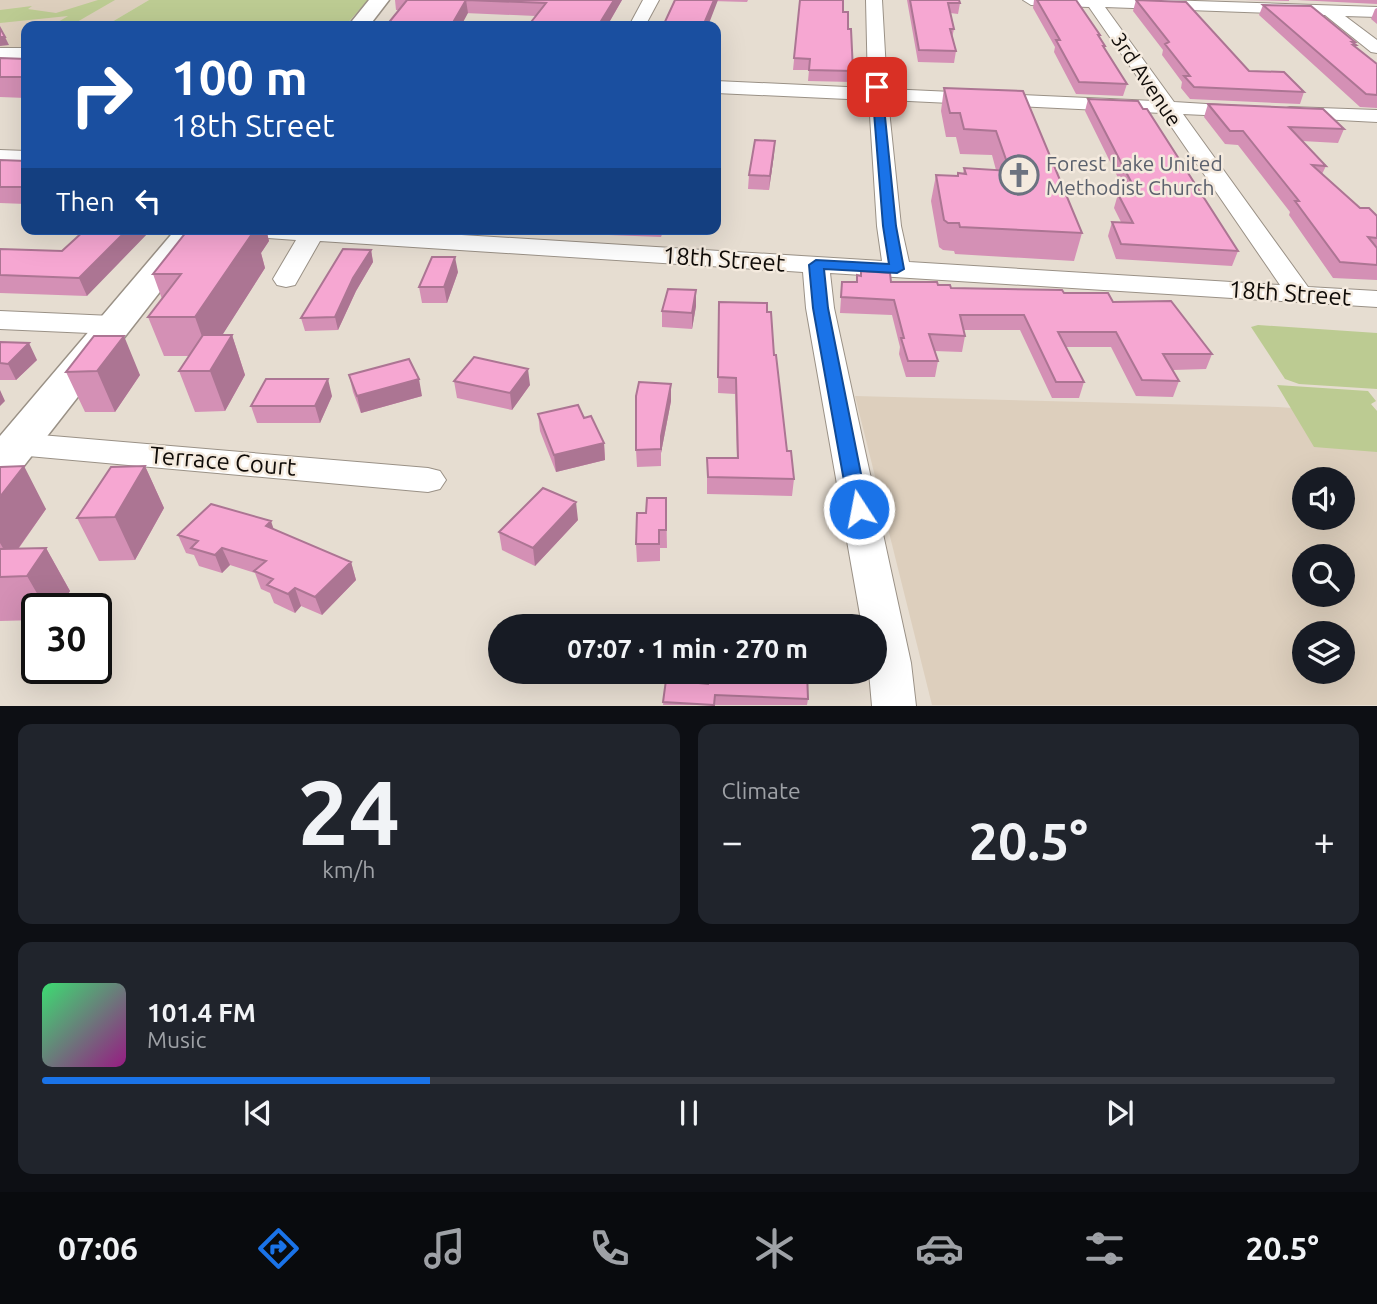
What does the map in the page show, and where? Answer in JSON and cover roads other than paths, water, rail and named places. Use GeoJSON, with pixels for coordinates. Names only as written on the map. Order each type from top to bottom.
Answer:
{"type":"FeatureCollection","features":[{"type":"Feature","properties":{"kind":"main road"},"geometry":{"type":"LineString","coordinates":[[362,21],[379,0]]}},
{"type":"Feature","properties":{"kind":"main road"},"geometry":{"type":"LineString","coordinates":[[9,454],[187,235]]}},
{"type":"Feature","properties":{"kind":"street"},"geometry":{"type":"LineString","coordinates":[[640,21],[650,0]]}},
{"type":"Feature","properties":{"kind":"street"},"geometry":{"type":"LineString","coordinates":[[874,0],[878,94],[890,226],[897,269]]}},
{"type":"Feature","properties":{"kind":"street"},"geometry":{"type":"LineString","coordinates":[[1031,0],[1322,5],[1377,12]]}},
{"type":"Feature","properties":{"kind":"street","name":"3rd Avenue"},"geometry":{"type":"LineString","coordinates":[[1093,1],[1165,107],[1300,294]]}},
{"type":"Feature","properties":{"kind":"street"},"geometry":{"type":"LineString","coordinates":[[1322,5],[1377,48]]}},
{"type":"Feature","properties":{"kind":"street"},"geometry":{"type":"LineString","coordinates":[[0,53],[21,53]]}},
{"type":"Feature","properties":{"kind":"street"},"geometry":{"type":"LineString","coordinates":[[721,87],[1377,116]]}},
{"type":"Feature","properties":{"kind":"street"},"geometry":{"type":"LineString","coordinates":[[0,156],[21,157]]}},
{"type":"Feature","properties":{"kind":"street"},"geometry":{"type":"LineString","coordinates":[[286,279],[311,235]]}},
{"type":"Feature","properties":{"kind":"street","name":"18th Street"},"geometry":{"type":"LineString","coordinates":[[422,235],[533,237],[816,265],[1377,299]]}},
{"type":"Feature","properties":{"kind":"street"},"geometry":{"type":"LineString","coordinates":[[816,265],[820,308],[890,663],[894,705]]}},
{"type":"Feature","properties":{"kind":"street"},"geometry":{"type":"LineString","coordinates":[[0,320],[113,325]]}},
{"type":"Feature","properties":{"kind":"street","name":"Terrace Court"},"geometry":{"type":"LineString","coordinates":[[9,454],[428,480]]}},
{"type":"Feature","properties":{"kind":"place","name":"Forest Lake United Methodist Church"},"geometry":{"type":"Point","coordinates":[1019,175]}}]}
